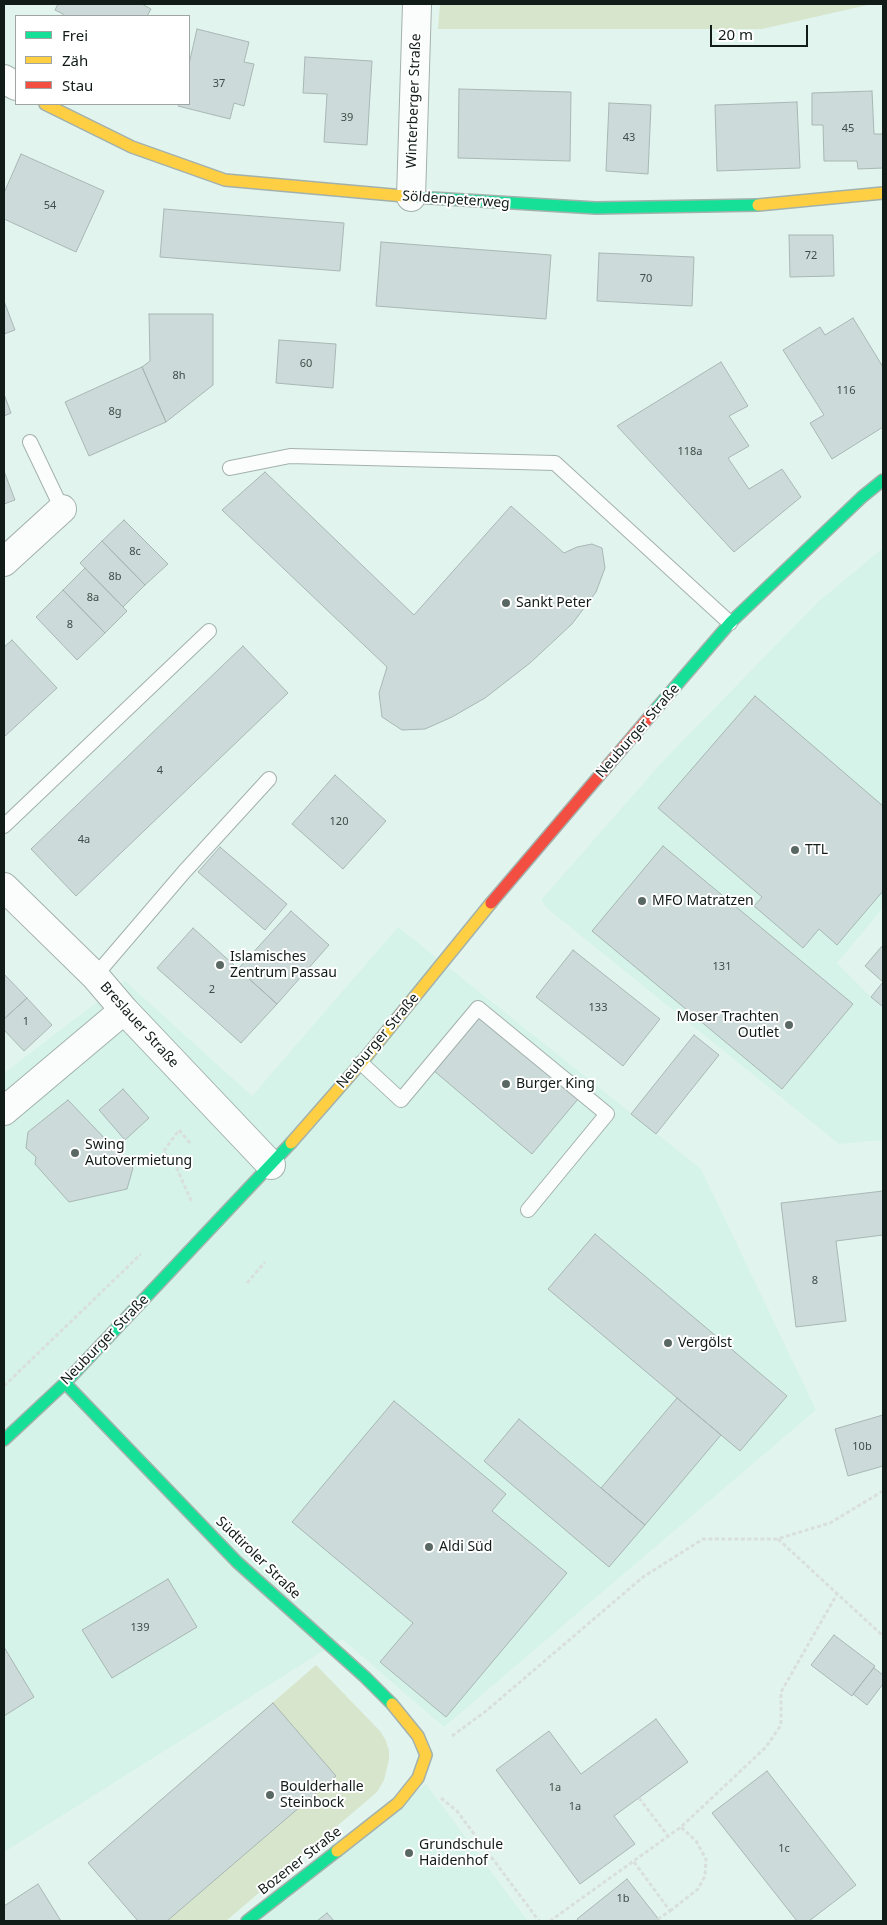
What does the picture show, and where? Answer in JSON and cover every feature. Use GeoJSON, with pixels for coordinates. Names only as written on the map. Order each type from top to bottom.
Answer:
{"type":"FeatureCollection","features":[{"type":"Feature","properties":{"kind":"street","name":"Winterberger Straße"},"geometry":{"type":"LineString","coordinates":[[411,197],[417,4]]}},
{"type":"Feature","properties":{"kind":"street"},"geometry":{"type":"LineString","coordinates":[[4,79],[15,85]]}},
{"type":"Feature","properties":{"kind":"street","name":"Söldenpeterweg"},"geometry":{"type":"LineString","coordinates":[[47,105],[132,147],[225,180],[411,197],[596,208],[746,206],[883,193]]}},
{"type":"Feature","properties":{"kind":"street","name":"Neuburger Straße"},"geometry":{"type":"LineString","coordinates":[[4,1440],[65,1383],[271,1165],[361,1063],[521,867],[730,623],[862,497],[883,480]]}},
{"type":"Feature","properties":{"kind":"street"},"geometry":{"type":"LineString","coordinates":[[4,562],[62,509]]}},
{"type":"Feature","properties":{"kind":"street","name":"Breslauer Straße"},"geometry":{"type":"LineString","coordinates":[[4,887],[95,976],[124,1010],[271,1165]]}},
{"type":"Feature","properties":{"kind":"street"},"geometry":{"type":"LineString","coordinates":[[4,1111],[124,1010]]}},
{"type":"Feature","properties":{"kind":"street","name":"Südtiroler Straße"},"geometry":{"type":"LineString","coordinates":[[65,1383],[238,1562],[365,1677],[401,1713],[418,1736],[426,1755]]}},
{"type":"Feature","properties":{"kind":"street","name":"Bozener Straße"},"geometry":{"type":"LineString","coordinates":[[247,1921],[398,1803],[418,1778],[426,1755]]}},
{"type":"Feature","properties":{"kind":"lane"},"geometry":{"type":"LineString","coordinates":[[30,442],[62,509]]}},
{"type":"Feature","properties":{"kind":"lane"},"geometry":{"type":"LineString","coordinates":[[230,468],[290,456],[555,463],[730,623]]}},
{"type":"Feature","properties":{"kind":"lane"},"geometry":{"type":"LineString","coordinates":[[4,826],[209,631]]}},
{"type":"Feature","properties":{"kind":"lane"},"geometry":{"type":"LineString","coordinates":[[95,976],[184,872],[269,779]]}},
{"type":"Feature","properties":{"kind":"lane"},"geometry":{"type":"LineString","coordinates":[[361,1063],[401,1100],[478,1008],[607,1114],[528,1210]]}},
{"type":"Feature","properties":{"kind":"path"},"geometry":{"type":"LineString","coordinates":[[190,1143],[179,1130],[163,1152],[175,1164],[193,1205],[200,1198]]}},
{"type":"Feature","properties":{"kind":"path"},"geometry":{"type":"LineString","coordinates":[[4,1386],[144,1252]]}},
{"type":"Feature","properties":{"kind":"path"},"geometry":{"type":"LineString","coordinates":[[247,1283],[265,1262]]}},
{"type":"Feature","properties":{"kind":"path"},"geometry":{"type":"LineString","coordinates":[[426,1755],[486,1711],[643,1577],[703,1539],[777,1539],[830,1524],[883,1491]]}},
{"type":"Feature","properties":{"kind":"path"},"geometry":{"type":"LineString","coordinates":[[777,1539],[883,1636]]}},
{"type":"Feature","properties":{"kind":"path"},"geometry":{"type":"LineString","coordinates":[[550,1921],[681,1827],[766,1747],[780,1725],[780,1692],[837,1594]]}},
{"type":"Feature","properties":{"kind":"path"},"geometry":{"type":"LineString","coordinates":[[418,1778],[457,1812],[539,1921]]}},
{"type":"Feature","properties":{"kind":"path"},"geometry":{"type":"LineString","coordinates":[[639,1798],[668,1836]]}},
{"type":"Feature","properties":{"kind":"path"},"geometry":{"type":"LineString","coordinates":[[658,1919],[698,1889],[705,1876],[706,1859],[696,1841],[681,1827]]}},
{"type":"Feature","properties":{"kind":"path"},"geometry":{"type":"LineString","coordinates":[[634,1862],[670,1911]]}},
{"type":"Feature","properties":{"kind":"shaded area"},"geometry":{"type":"Polygon","coordinates":[[[440,4],[872,4],[762,29],[438,29],[440,4]]]}},
{"type":"Feature","properties":{"kind":"shaded area"},"geometry":{"type":"Polygon","coordinates":[[[883,548],[883,908],[837,963],[883,1009],[883,1140],[839,1144],[548,909],[541,900],[664,760],[818,602],[883,548]]]}},
{"type":"Feature","properties":{"kind":"shaded area"},"geometry":{"type":"Polygon","coordinates":[[[398,927],[701,1169],[816,1410],[444,1727],[342,1639],[4,1852],[4,1073],[125,981],[252,1096],[398,927]]]}},
{"type":"Feature","properties":{"kind":"shaded area","name":"Boulderhalle Steinbock"},"geometry":{"type":"Polygon","coordinates":[[[316,1665],[380,1731],[385,1739],[389,1750],[389,1759],[384,1780],[377,1792],[226,1921],[138,1921],[88,1863],[316,1665]]]}},
{"type":"Feature","properties":{"kind":"shaded area","name":"Grundschule Haidenhof"},"geometry":{"type":"Polygon","coordinates":[[[426,1784],[528,1921],[254,1921],[426,1784]]]}},
{"type":"Feature","properties":{"kind":"building"},"geometry":{"type":"Polygon","coordinates":[[[58,4],[142,4],[151,9],[148,15],[63,15],[55,10],[58,4]]]}},
{"type":"Feature","properties":{"kind":"building"},"geometry":{"type":"Polygon","coordinates":[[[197,29],[249,42],[244,62],[254,64],[244,106],[234,103],[230,119],[178,106],[190,105],[190,60],[197,29]]]}},
{"type":"Feature","properties":{"kind":"building"},"geometry":{"type":"Polygon","coordinates":[[[305,57],[372,61],[367,145],[324,142],[327,94],[303,93],[305,57]]]}},
{"type":"Feature","properties":{"kind":"building"},"geometry":{"type":"Polygon","coordinates":[[[459,89],[571,92],[570,161],[458,158],[459,89]]]}},
{"type":"Feature","properties":{"kind":"building"},"geometry":{"type":"Polygon","coordinates":[[[872,91],[874,134],[883,134],[883,168],[858,169],[857,161],[824,161],[823,125],[812,125],[812,93],[872,91]]]}},
{"type":"Feature","properties":{"kind":"building"},"geometry":{"type":"Polygon","coordinates":[[[797,102],[800,168],[717,171],[715,105],[797,102]]]}},
{"type":"Feature","properties":{"kind":"building"},"geometry":{"type":"Polygon","coordinates":[[[609,103],[651,105],[648,174],[606,171],[609,103]]]}},
{"type":"Feature","properties":{"kind":"building"},"geometry":{"type":"Polygon","coordinates":[[[21,154],[104,191],[76,252],[4,219],[4,193],[21,154]]]}},
{"type":"Feature","properties":{"kind":"building"},"geometry":{"type":"Polygon","coordinates":[[[164,209],[344,223],[340,271],[160,257],[164,209]]]}},
{"type":"Feature","properties":{"kind":"building"},"geometry":{"type":"Polygon","coordinates":[[[789,235],[833,235],[834,276],[790,277],[789,235]]]}},
{"type":"Feature","properties":{"kind":"building"},"geometry":{"type":"Polygon","coordinates":[[[381,242],[551,255],[546,319],[376,306],[381,242]]]}},
{"type":"Feature","properties":{"kind":"building"},"geometry":{"type":"Polygon","coordinates":[[[599,253],[694,257],[692,306],[597,301],[599,253]]]}},
{"type":"Feature","properties":{"kind":"building"},"geometry":{"type":"Polygon","coordinates":[[[4,301],[15,330],[4,334],[4,301]]]}},
{"type":"Feature","properties":{"kind":"building"},"geometry":{"type":"Polygon","coordinates":[[[149,314],[213,314],[213,385],[166,422],[142,367],[150,361],[149,314]]]}},
{"type":"Feature","properties":{"kind":"building"},"geometry":{"type":"Polygon","coordinates":[[[853,318],[883,367],[883,427],[832,459],[810,423],[824,415],[783,350],[820,327],[825,335],[853,318]]]}},
{"type":"Feature","properties":{"kind":"building"},"geometry":{"type":"Polygon","coordinates":[[[279,340],[336,344],[333,388],[276,383],[279,340]]]}},
{"type":"Feature","properties":{"kind":"building"},"geometry":{"type":"Polygon","coordinates":[[[721,362],[748,406],[729,416],[749,446],[728,458],[749,489],[782,469],[801,497],[734,552],[617,426],[721,362]]]}},
{"type":"Feature","properties":{"kind":"building"},"geometry":{"type":"Polygon","coordinates":[[[142,367],[166,422],[89,456],[65,402],[142,367]]]}},
{"type":"Feature","properties":{"kind":"building"},"geometry":{"type":"Polygon","coordinates":[[[4,394],[11,413],[4,416],[4,394]]]}},
{"type":"Feature","properties":{"kind":"building"},"geometry":{"type":"Polygon","coordinates":[[[4,471],[15,500],[4,504],[4,471]]]}},
{"type":"Feature","properties":{"kind":"building","name":"Sankt Peter"},"geometry":{"type":"Polygon","coordinates":[[[265,472],[414,615],[511,506],[564,553],[577,547],[592,544],[602,548],[605,568],[596,592],[572,624],[530,663],[485,698],[452,717],[425,729],[402,730],[382,717],[379,693],[387,667],[222,510],[265,472]]]}},
{"type":"Feature","properties":{"kind":"building"},"geometry":{"type":"Polygon","coordinates":[[[124,520],[168,564],[145,585],[102,541],[124,520]]]}},
{"type":"Feature","properties":{"kind":"building"},"geometry":{"type":"Polygon","coordinates":[[[102,541],[145,585],[123,607],[80,563],[102,541]]]}},
{"type":"Feature","properties":{"kind":"building"},"geometry":{"type":"Polygon","coordinates":[[[85,568],[127,611],[105,633],[63,590],[85,568]]]}},
{"type":"Feature","properties":{"kind":"building"},"geometry":{"type":"Polygon","coordinates":[[[63,590],[105,633],[77,660],[36,617],[63,590]]]}},
{"type":"Feature","properties":{"kind":"building"},"geometry":{"type":"Polygon","coordinates":[[[12,640],[57,688],[4,737],[4,647],[12,640]]]}},
{"type":"Feature","properties":{"kind":"building"},"geometry":{"type":"Polygon","coordinates":[[[243,646],[288,693],[76,896],[31,849],[243,646]]]}},
{"type":"Feature","properties":{"kind":"building","name":"TTL"},"geometry":{"type":"Polygon","coordinates":[[[755,696],[883,806],[883,891],[837,945],[819,929],[803,948],[754,906],[762,897],[658,808],[755,696]]]}},
{"type":"Feature","properties":{"kind":"building"},"geometry":{"type":"Polygon","coordinates":[[[335,775],[386,821],[343,869],[292,824],[335,775]]]}},
{"type":"Feature","properties":{"kind":"building"},"geometry":{"type":"Polygon","coordinates":[[[663,846],[853,1004],[782,1089],[592,931],[663,846]]]}},
{"type":"Feature","properties":{"kind":"building"},"geometry":{"type":"Polygon","coordinates":[[[220,847],[287,904],[265,930],[198,872],[220,847]]]}},
{"type":"Feature","properties":{"kind":"building"},"geometry":{"type":"Polygon","coordinates":[[[291,911],[329,945],[277,1004],[238,969],[291,911]]]}},
{"type":"Feature","properties":{"kind":"building"},"geometry":{"type":"Polygon","coordinates":[[[193,928],[277,1004],[241,1043],[157,968],[193,928]]]}},
{"type":"Feature","properties":{"kind":"building"},"geometry":{"type":"Polygon","coordinates":[[[883,945],[883,982],[865,966],[883,945]]]}},
{"type":"Feature","properties":{"kind":"building"},"geometry":{"type":"Polygon","coordinates":[[[573,950],[660,1019],[623,1066],[536,997],[573,950]]]}},
{"type":"Feature","properties":{"kind":"building"},"geometry":{"type":"Polygon","coordinates":[[[4,974],[27,998],[4,1019],[4,974]]]}},
{"type":"Feature","properties":{"kind":"building"},"geometry":{"type":"Polygon","coordinates":[[[883,982],[883,1007],[871,997],[883,982]]]}},
{"type":"Feature","properties":{"kind":"building"},"geometry":{"type":"Polygon","coordinates":[[[27,998],[52,1025],[24,1051],[4,1030],[4,1019],[27,998]]]}},
{"type":"Feature","properties":{"kind":"building","name":"Burger King"},"geometry":{"type":"Polygon","coordinates":[[[479,1016],[578,1099],[532,1154],[433,1070],[479,1016]]]}},
{"type":"Feature","properties":{"kind":"building"},"geometry":{"type":"Polygon","coordinates":[[[694,1035],[719,1055],[656,1134],[631,1114],[694,1035]]]}},
{"type":"Feature","properties":{"kind":"building"},"geometry":{"type":"Polygon","coordinates":[[[123,1089],[149,1118],[125,1140],[99,1110],[123,1089]]]}},
{"type":"Feature","properties":{"kind":"building","name":"Swing Autovermietung"},"geometry":{"type":"Polygon","coordinates":[[[68,1100],[133,1168],[127,1189],[69,1202],[35,1164],[36,1157],[26,1148],[28,1132],[68,1100]]]}},
{"type":"Feature","properties":{"kind":"building"},"geometry":{"type":"Polygon","coordinates":[[[883,1191],[883,1235],[836,1241],[846,1321],[796,1327],[781,1203],[883,1191]]]}},
{"type":"Feature","properties":{"kind":"building","name":"Vergölst"},"geometry":{"type":"Polygon","coordinates":[[[595,1234],[787,1396],[740,1451],[548,1289],[595,1234]]]}},
{"type":"Feature","properties":{"kind":"building"},"geometry":{"type":"Polygon","coordinates":[[[677,1398],[721,1435],[645,1525],[601,1488],[677,1398]]]}},
{"type":"Feature","properties":{"kind":"building","name":"Aldi Süd"},"geometry":{"type":"Polygon","coordinates":[[[394,1401],[506,1494],[492,1511],[567,1573],[446,1717],[380,1662],[413,1623],[292,1522],[394,1401]]]}},
{"type":"Feature","properties":{"kind":"building"},"geometry":{"type":"Polygon","coordinates":[[[883,1415],[883,1466],[848,1476],[835,1429],[883,1415]]]}},
{"type":"Feature","properties":{"kind":"building"},"geometry":{"type":"Polygon","coordinates":[[[519,1419],[645,1525],[609,1567],[484,1461],[519,1419]]]}},
{"type":"Feature","properties":{"kind":"building"},"geometry":{"type":"Polygon","coordinates":[[[168,1579],[197,1627],[112,1678],[82,1630],[168,1579]]]}},
{"type":"Feature","properties":{"kind":"building"},"geometry":{"type":"Polygon","coordinates":[[[834,1635],[875,1666],[852,1696],[811,1665],[834,1635]]]}},
{"type":"Feature","properties":{"kind":"building"},"geometry":{"type":"Polygon","coordinates":[[[4,1647],[34,1697],[4,1716],[4,1647]]]}},
{"type":"Feature","properties":{"kind":"building"},"geometry":{"type":"Polygon","coordinates":[[[874,1668],[883,1675],[883,1684],[867,1705],[853,1694],[874,1668]]]}},
{"type":"Feature","properties":{"kind":"building"},"geometry":{"type":"Polygon","coordinates":[[[273,1703],[336,1776],[167,1921],[138,1921],[88,1863],[273,1703]]]}},
{"type":"Feature","properties":{"kind":"building"},"geometry":{"type":"Polygon","coordinates":[[[656,1719],[688,1762],[614,1816],[635,1844],[580,1884],[496,1770],[549,1731],[581,1774],[656,1719]]]}},
{"type":"Feature","properties":{"kind":"building"},"geometry":{"type":"Polygon","coordinates":[[[767,1771],[856,1885],[809,1921],[797,1921],[712,1813],[767,1771]]]}},
{"type":"Feature","properties":{"kind":"building"},"geometry":{"type":"Polygon","coordinates":[[[627,1879],[660,1921],[578,1921],[577,1919],[627,1879]]]}},
{"type":"Feature","properties":{"kind":"building"},"geometry":{"type":"Polygon","coordinates":[[[38,1884],[61,1921],[4,1921],[4,1906],[38,1884]]]}},
{"type":"Feature","properties":{"kind":"building"},"geometry":{"type":"Polygon","coordinates":[[[327,1913],[334,1921],[317,1921],[327,1913]]]}},
{"type":"Feature","properties":{"kind":"traffic: fast"},"geometry":{"type":"LineString","coordinates":[[415,197],[596,208],[758,205]]}},
{"type":"Feature","properties":{"kind":"traffic: fast"},"geometry":{"type":"LineString","coordinates":[[650,716],[730,623],[862,497],[883,480]]}},
{"type":"Feature","properties":{"kind":"traffic: fast"},"geometry":{"type":"LineString","coordinates":[[4,1440],[65,1383],[291,1143]]}},
{"type":"Feature","properties":{"kind":"traffic: fast"},"geometry":{"type":"LineString","coordinates":[[65,1383],[237,1562],[365,1677],[392,1704]]}},
{"type":"Feature","properties":{"kind":"traffic: fast"},"geometry":{"type":"LineString","coordinates":[[247,1921],[337,1851]]}},
{"type":"Feature","properties":{"kind":"traffic: slow"},"geometry":{"type":"LineString","coordinates":[[47,105],[132,147],[225,180],[415,197]]}},
{"type":"Feature","properties":{"kind":"traffic: slow"},"geometry":{"type":"LineString","coordinates":[[758,205],[883,193]]}},
{"type":"Feature","properties":{"kind":"traffic: slow"},"geometry":{"type":"LineString","coordinates":[[291,1143],[361,1063],[491,903]]}},
{"type":"Feature","properties":{"kind":"traffic: slow"},"geometry":{"type":"LineString","coordinates":[[337,1851],[398,1803],[418,1778],[426,1755],[418,1736],[392,1704]]}},
{"type":"Feature","properties":{"kind":"traffic: jam"},"geometry":{"type":"LineString","coordinates":[[491,903],[650,716]]}},
{"type":"Feature","properties":{"kind":"place","name":"Sankt Peter"},"geometry":{"type":"Point","coordinates":[506,603]}},
{"type":"Feature","properties":{"kind":"place","name":"TTL"},"geometry":{"type":"Point","coordinates":[795,850]}},
{"type":"Feature","properties":{"kind":"place","name":"MFO Matratzen"},"geometry":{"type":"Point","coordinates":[642,901]}},
{"type":"Feature","properties":{"kind":"place","name":"Islamisches Zentrum Passau"},"geometry":{"type":"Point","coordinates":[220,965]}},
{"type":"Feature","properties":{"kind":"place","name":"Moser Trachten Outlet"},"geometry":{"type":"Point","coordinates":[789,1025]}},
{"type":"Feature","properties":{"kind":"place","name":"Burger King"},"geometry":{"type":"Point","coordinates":[506,1084]}},
{"type":"Feature","properties":{"kind":"place","name":"Swing Autovermietung"},"geometry":{"type":"Point","coordinates":[75,1153]}},
{"type":"Feature","properties":{"kind":"place","name":"Vergölst"},"geometry":{"type":"Point","coordinates":[668,1343]}},
{"type":"Feature","properties":{"kind":"place","name":"Aldi Süd"},"geometry":{"type":"Point","coordinates":[429,1547]}},
{"type":"Feature","properties":{"kind":"place","name":"Boulderhalle Steinbock"},"geometry":{"type":"Point","coordinates":[270,1795]}},
{"type":"Feature","properties":{"kind":"place","name":"Grundschule Haidenhof"},"geometry":{"type":"Point","coordinates":[409,1853]}}]}
